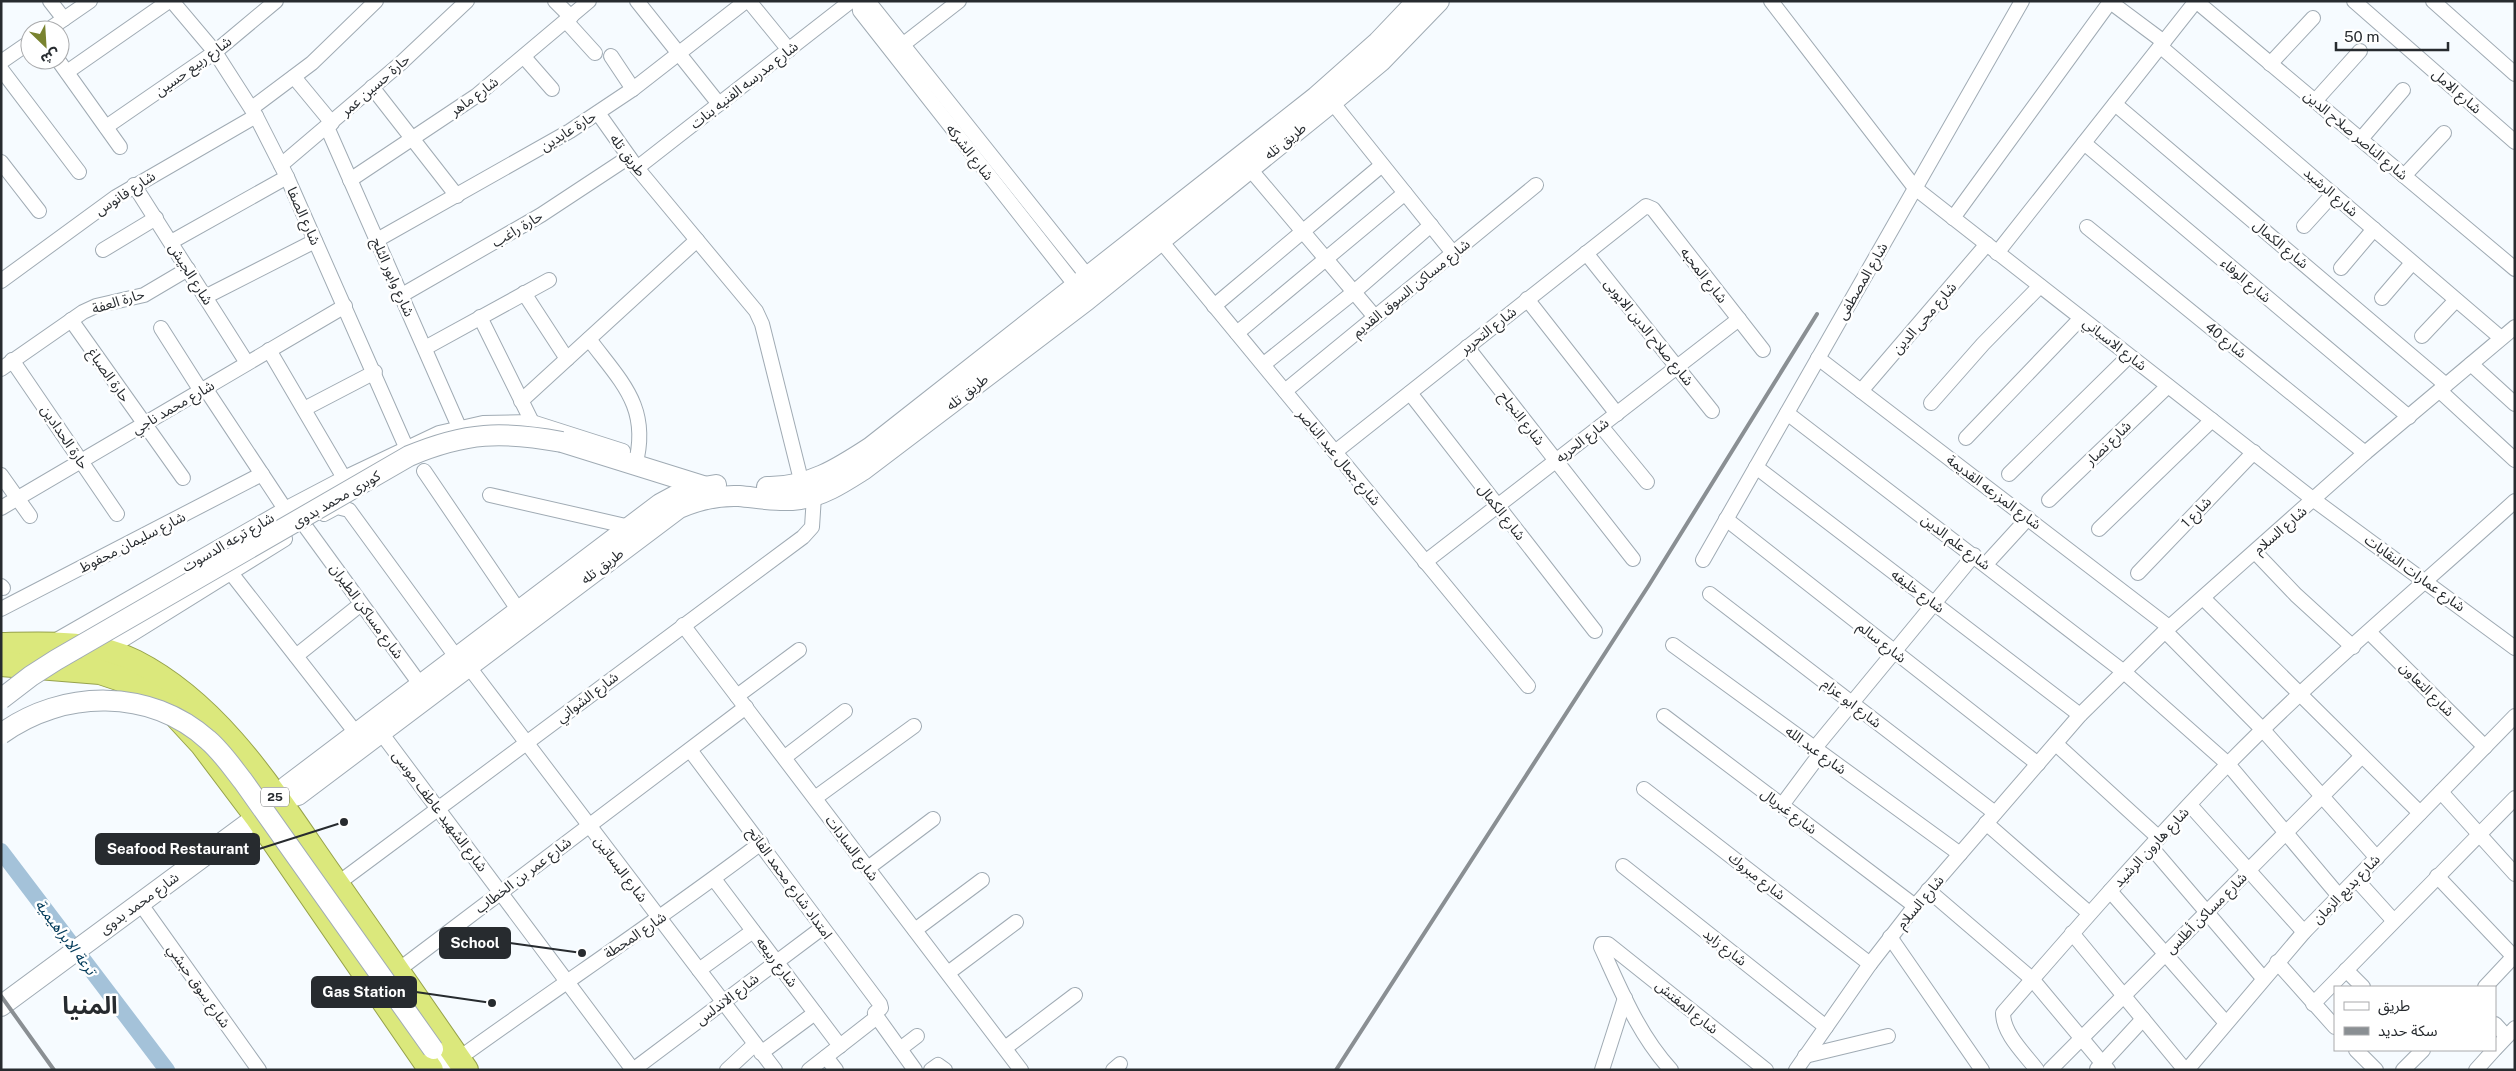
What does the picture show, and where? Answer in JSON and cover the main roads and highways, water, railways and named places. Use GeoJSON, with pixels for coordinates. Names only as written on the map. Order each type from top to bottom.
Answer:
{"type":"FeatureCollection","features":[{"type":"Feature","properties":{"kind":"highway","name":"25"},"geometry":{"type":"LineString","coordinates":[[1,645],[77,645],[105,651],[133,661],[173,698],[222,730],[278,801],[397,971],[457,1066]]}},
{"type":"Feature","properties":{"kind":"highway","name":"25"},"geometry":{"type":"LineString","coordinates":[[1,664],[100,672],[173,698],[202,744],[257,817],[432,1060]]}},
{"type":"Feature","properties":{"kind":"main road","name":"طريق تله"},"geometry":{"type":"LineString","coordinates":[[463,662],[519,611],[673,496],[772,488],[808,490],[819,478],[870,447],[1087,288],[1155,234],[1316,98],[1378,42],[1417,1]]}},
{"type":"Feature","properties":{"kind":"main road","name":"طريق تله"},"geometry":{"type":"LineString","coordinates":[[1155,234],[1250,169],[1332,102],[1381,61],[1439,1]]}},
{"type":"Feature","properties":{"kind":"main road","name":"كوبرى محمد بدوى"},"geometry":{"type":"LineString","coordinates":[[1,699],[56,660],[409,456],[438,444],[468,436],[500,434],[562,442],[637,461],[694,493]]}},
{"type":"Feature","properties":{"kind":"main road","name":"طريق تله"},"geometry":{"type":"LineString","coordinates":[[278,801],[298,795],[377,727],[463,662],[668,515],[694,493]]}},
{"type":"Feature","properties":{"kind":"main road"},"geometry":{"type":"LineString","coordinates":[[1,734],[36,714],[64,705],[96,700],[124,700],[147,706],[170,714],[189,725],[210,741],[243,780],[432,1060],[457,1066]]}},
{"type":"Feature","properties":{"kind":"main road","name":"طريق تله"},"geometry":{"type":"LineString","coordinates":[[278,801],[286,786],[356,734],[377,727]]}},
{"type":"Feature","properties":{"kind":"main road","name":"شارع محمد بدوى"},"geometry":{"type":"LineString","coordinates":[[1,1006],[278,801]]}},
{"type":"Feature","properties":{"kind":"waterway","name":"ترعة الابراهيمية"},"geometry":{"type":"LineString","coordinates":[[1,851],[167,1070]]}},
{"type":"Feature","properties":{"kind":"railway"},"geometry":{"type":"LineString","coordinates":[[1336,1070],[1649,585],[1817,314]]}},
{"type":"Feature","properties":{"kind":"railway"},"geometry":{"type":"LineString","coordinates":[[1,996],[54,1070]]}},
{"type":"Feature","properties":{"kind":"place","name":"Seafood Restaurant"},"geometry":{"type":"Point","coordinates":[344,822]}},
{"type":"Feature","properties":{"kind":"place","name":"School"},"geometry":{"type":"Point","coordinates":[582,953]}},
{"type":"Feature","properties":{"kind":"place","name":"Gas Station"},"geometry":{"type":"Point","coordinates":[492,1003]}},
{"type":"Feature","properties":{"kind":"district","name":"المنيا"},"geometry":{"type":"Point","coordinates":[90,1005]}}]}
